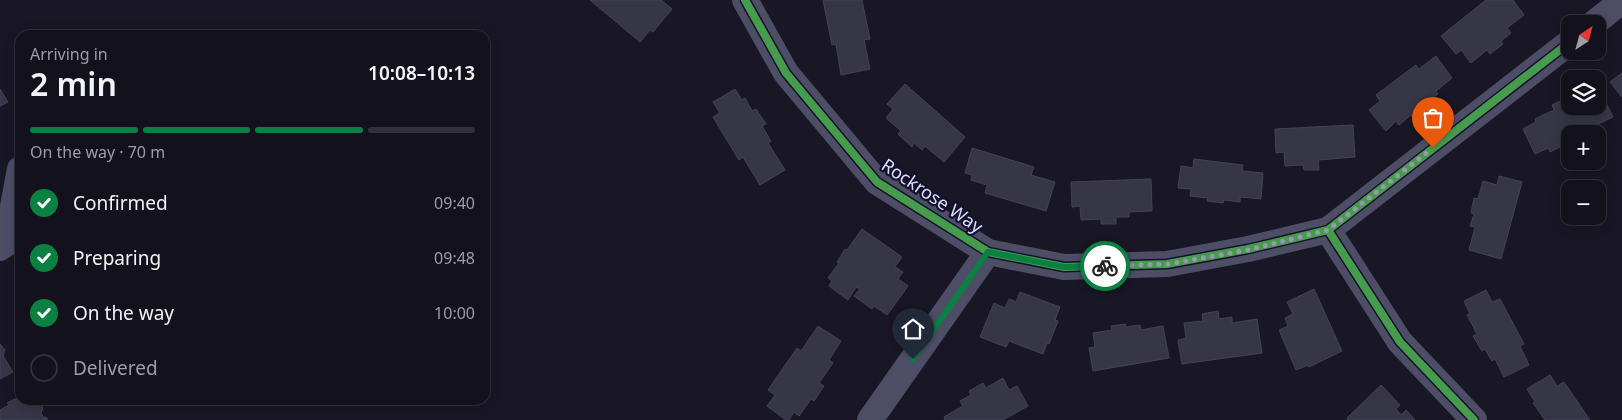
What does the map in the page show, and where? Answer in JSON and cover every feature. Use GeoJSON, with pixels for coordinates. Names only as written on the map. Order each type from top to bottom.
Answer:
{"type":"FeatureCollection","features":[{"type":"Feature","properties":{"kind":"street","name":"Rockrose Way"},"geometry":{"type":"LineString","coordinates":[[745,0],[786,73],[877,182],[988,252],[1064,267],[1168,264],[1248,250],[1328,230],[1561,49]]}},
{"type":"Feature","properties":{"kind":"street"},"geometry":{"type":"LineString","coordinates":[[1604,15],[1622,1]]}},
{"type":"Feature","properties":{"kind":"street"},"geometry":{"type":"LineString","coordinates":[[0,248],[6,244],[15,196]]}},
{"type":"Feature","properties":{"kind":"street"},"geometry":{"type":"LineString","coordinates":[[1328,230],[1400,342],[1474,420]]}},
{"type":"Feature","properties":{"kind":"street"},"geometry":{"type":"LineString","coordinates":[[870,420],[988,252]]}},
{"type":"Feature","properties":{"kind":"building"},"geometry":{"type":"Polygon","coordinates":[[[590,0],[661,0],[672,9],[653,32],[650,30],[640,42],[590,0]]]}},
{"type":"Feature","properties":{"kind":"building"},"geometry":{"type":"Polygon","coordinates":[[[823,0],[862,0],[870,39],[864,40],[870,69],[841,75],[836,44],[832,45],[823,0]]]}},
{"type":"Feature","properties":{"kind":"building"},"geometry":{"type":"Polygon","coordinates":[[[1486,0],[1513,0],[1524,15],[1507,28],[1511,33],[1501,41],[1503,44],[1490,54],[1487,50],[1471,63],[1461,50],[1456,54],[1441,36],[1486,0]]]}},
{"type":"Feature","properties":{"kind":"building"},"geometry":{"type":"Polygon","coordinates":[[[1436,56],[1452,78],[1436,91],[1438,94],[1425,104],[1427,108],[1413,118],[1411,115],[1399,125],[1396,121],[1386,131],[1369,110],[1380,101],[1376,95],[1416,65],[1419,69],[1436,56]]]}},
{"type":"Feature","properties":{"kind":"building"},"geometry":{"type":"Polygon","coordinates":[[[1622,73],[1622,97],[1610,82],[1622,73]]]}},
{"type":"Feature","properties":{"kind":"building"},"geometry":{"type":"Polygon","coordinates":[[[905,84],[965,137],[944,162],[925,146],[922,150],[914,143],[912,147],[898,134],[901,131],[886,118],[893,109],[887,104],[905,84]]]}},
{"type":"Feature","properties":{"kind":"building"},"geometry":{"type":"Polygon","coordinates":[[[0,89],[8,102],[0,106],[0,89]]]}},
{"type":"Feature","properties":{"kind":"building"},"geometry":{"type":"Polygon","coordinates":[[[735,89],[742,100],[745,98],[752,111],[756,109],[766,124],[762,126],[771,141],[768,143],[785,170],[760,185],[743,157],[739,160],[713,117],[720,113],[713,102],[735,89]]]}},
{"type":"Feature","properties":{"kind":"building"},"geometry":{"type":"Polygon","coordinates":[[[1561,101],[1561,115],[1606,115],[1606,103],[1613,117],[1596,125],[1561,125],[1561,146],[1550,152],[1548,148],[1535,154],[1523,129],[1536,122],[1535,119],[1554,110],[1552,105],[1561,101]]]}},
{"type":"Feature","properties":{"kind":"building"},"geometry":{"type":"Polygon","coordinates":[[[1353,125],[1355,157],[1318,160],[1319,170],[1304,170],[1303,165],[1285,166],[1284,152],[1276,153],[1275,129],[1353,125]]]}},
{"type":"Feature","properties":{"kind":"building"},"geometry":{"type":"Polygon","coordinates":[[[972,148],[1034,167],[1031,175],[1055,182],[1046,211],[985,193],[987,185],[971,180],[972,175],[965,173],[972,148]]]}},
{"type":"Feature","properties":{"kind":"building"},"geometry":{"type":"Polygon","coordinates":[[[1194,159],[1243,165],[1242,171],[1263,173],[1261,199],[1240,197],[1240,202],[1224,200],[1223,203],[1207,201],[1208,198],[1190,196],[1191,189],[1178,188],[1181,166],[1193,168],[1194,159]]]}},
{"type":"Feature","properties":{"kind":"building"},"geometry":{"type":"Polygon","coordinates":[[[1499,176],[1522,182],[1501,259],[1469,250],[1475,227],[1470,226],[1474,214],[1471,213],[1474,198],[1478,199],[1483,181],[1497,185],[1499,176]]]}},
{"type":"Feature","properties":{"kind":"building"},"geometry":{"type":"Polygon","coordinates":[[[1151,179],[1152,211],[1129,212],[1129,217],[1116,217],[1116,224],[1101,224],[1101,219],[1081,220],[1080,206],[1072,207],[1071,182],[1151,179]]]}},
{"type":"Feature","properties":{"kind":"building"},"geometry":{"type":"Polygon","coordinates":[[[862,229],[902,257],[895,267],[903,272],[898,279],[908,286],[887,315],[874,306],[872,309],[854,296],[860,289],[856,287],[848,300],[829,286],[832,281],[828,278],[839,263],[837,262],[862,229]]]}},
{"type":"Feature","properties":{"kind":"building"},"geometry":{"type":"Polygon","coordinates":[[[1314,289],[1342,351],[1309,367],[1308,365],[1296,370],[1279,330],[1288,326],[1285,318],[1293,314],[1287,302],[1314,289]]]}},
{"type":"Feature","properties":{"kind":"building"},"geometry":{"type":"Polygon","coordinates":[[[1486,290],[1492,302],[1500,299],[1524,344],[1520,346],[1529,365],[1504,377],[1495,359],[1492,361],[1485,349],[1482,351],[1473,336],[1477,334],[1467,315],[1470,314],[1464,301],[1486,290]]]}},
{"type":"Feature","properties":{"kind":"building"},"geometry":{"type":"Polygon","coordinates":[[[1020,292],[1060,307],[1055,320],[1058,321],[1043,354],[1009,341],[1006,347],[980,337],[994,303],[1005,308],[1009,299],[1016,302],[1020,292]]]}},
{"type":"Feature","properties":{"kind":"building"},"geometry":{"type":"Polygon","coordinates":[[[1218,311],[1219,319],[1232,317],[1232,323],[1257,319],[1262,353],[1182,364],[1178,340],[1186,338],[1184,323],[1203,321],[1202,314],[1218,311]]]}},
{"type":"Feature","properties":{"kind":"building"},"geometry":{"type":"Polygon","coordinates":[[[1125,324],[1126,327],[1140,325],[1141,330],[1163,326],[1169,358],[1093,371],[1089,348],[1095,347],[1093,333],[1112,330],[1111,326],[1125,324]]]}},
{"type":"Feature","properties":{"kind":"building"},"geometry":{"type":"Polygon","coordinates":[[[818,326],[841,341],[829,360],[833,363],[819,383],[824,386],[814,401],[811,399],[799,416],[794,412],[789,420],[786,420],[767,406],[775,395],[768,390],[797,348],[801,351],[818,326]]]}},
{"type":"Feature","properties":{"kind":"building"},"geometry":{"type":"Polygon","coordinates":[[[0,344],[5,350],[3,356],[13,372],[0,379],[0,344]]]}},
{"type":"Feature","properties":{"kind":"building"},"geometry":{"type":"Polygon","coordinates":[[[1550,375],[1557,386],[1564,382],[1590,420],[1545,420],[1533,403],[1535,402],[1527,389],[1550,375]]]}},
{"type":"Feature","properties":{"kind":"building"},"geometry":{"type":"Polygon","coordinates":[[[1003,378],[1009,390],[1017,386],[1028,406],[1003,420],[945,420],[944,417],[963,406],[960,401],[971,395],[969,391],[983,383],[986,388],[1003,378]]]}},
{"type":"Feature","properties":{"kind":"building"},"geometry":{"type":"Polygon","coordinates":[[[1381,385],[1400,405],[1396,409],[1401,415],[1406,410],[1415,420],[1348,420],[1347,418],[1381,385]]]}},
{"type":"Feature","properties":{"kind":"building"},"geometry":{"type":"Polygon","coordinates":[[[15,399],[15,405],[41,405],[43,408],[41,413],[48,420],[0,420],[0,410],[9,405],[7,403],[15,399]]]}},
{"type":"Feature","properties":{"kind":"cycle path"},"geometry":{"type":"LineString","coordinates":[[745,0],[786,73],[877,182],[988,252],[1064,267],[1167,264],[1248,249],[1328,230],[1561,49]]}},
{"type":"Feature","properties":{"kind":"cycle path"},"geometry":{"type":"LineString","coordinates":[[1328,230],[1400,342],[1474,420]]}},
{"type":"Feature","properties":{"kind":"way so far"},"geometry":{"type":"LineString","coordinates":[[1105,266],[1168,264],[1248,250],[1328,230],[1433,148]]}},
{"type":"Feature","properties":{"kind":"route"},"geometry":{"type":"LineString","coordinates":[[913,359],[988,252],[1064,267],[1105,266]]}}]}
